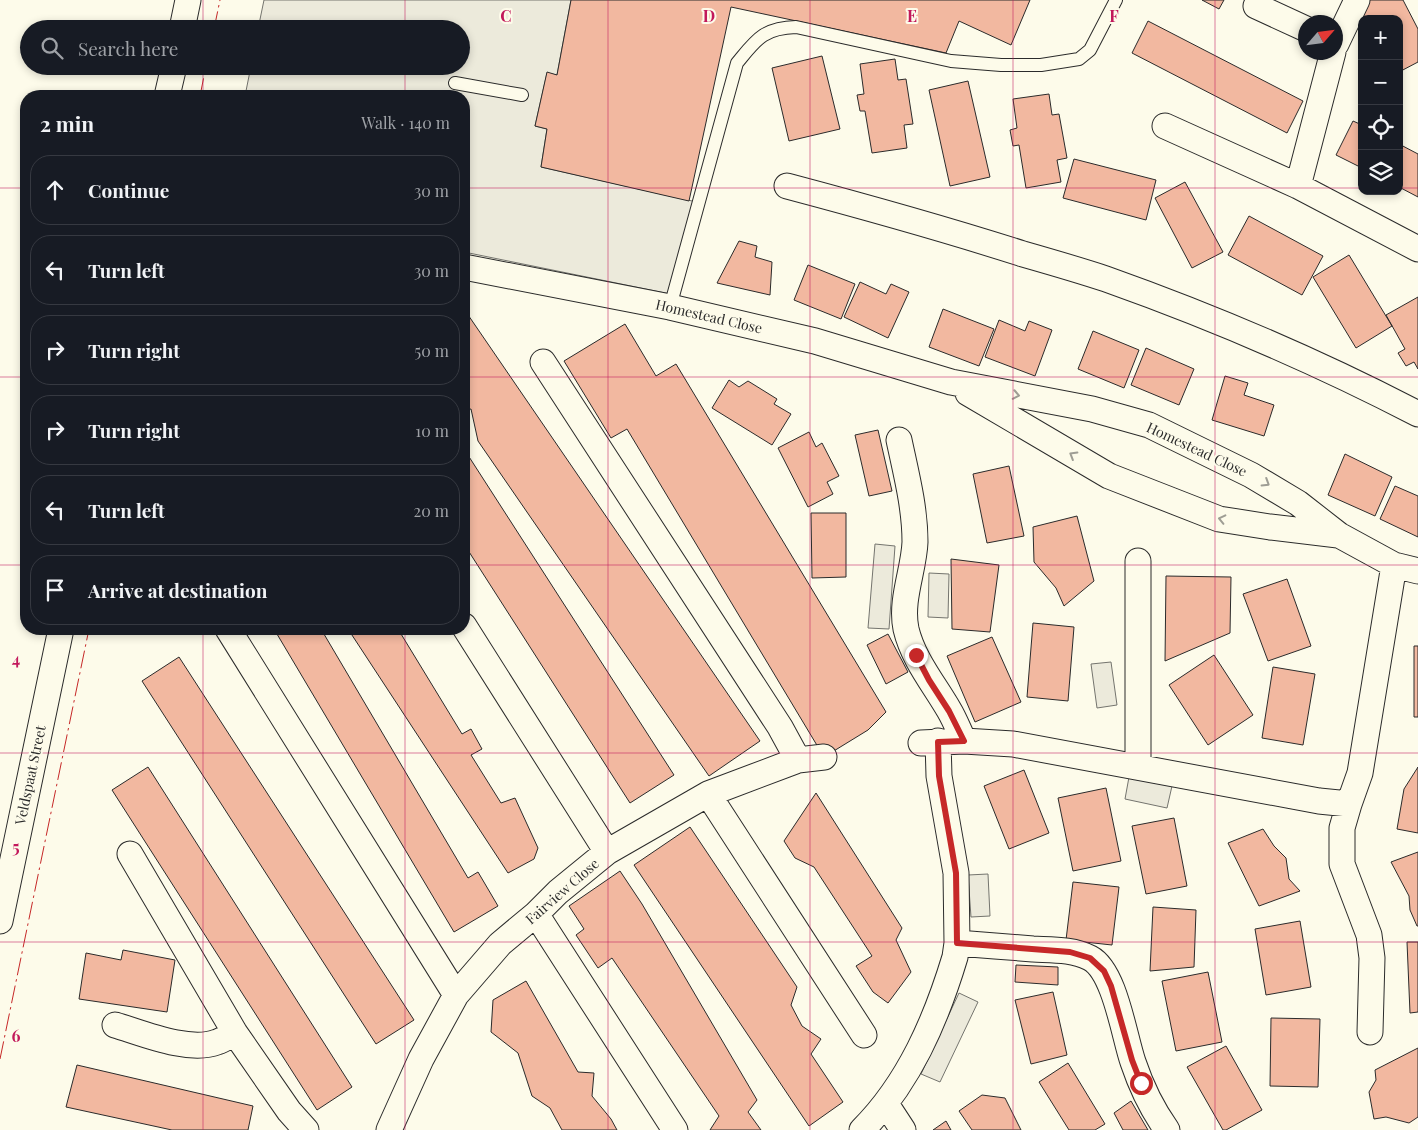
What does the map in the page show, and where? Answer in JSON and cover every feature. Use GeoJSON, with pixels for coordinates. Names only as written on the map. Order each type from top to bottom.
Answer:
{"type":"FeatureCollection","features":[{"type":"Feature","properties":{"kind":"street"},"geometry":{"type":"LineString","coordinates":[[184,20],[188,0]]}},
{"type":"Feature","properties":{"kind":"street"},"geometry":{"type":"LineString","coordinates":[[1343,29],[1357,0]]}},
{"type":"Feature","properties":{"kind":"street"},"geometry":{"type":"LineString","coordinates":[[1256,6],[1298,26]]}},
{"type":"Feature","properties":{"kind":"street"},"geometry":{"type":"LineString","coordinates":[[1298,186],[1331,60]]}},
{"type":"Feature","properties":{"kind":"street"},"geometry":{"type":"LineString","coordinates":[[168,90],[172,75]]}},
{"type":"Feature","properties":{"kind":"street"},"geometry":{"type":"LineString","coordinates":[[1165,126],[1298,186],[1418,249]]}},
{"type":"Feature","properties":{"kind":"street"},"geometry":{"type":"LineString","coordinates":[[787,186],[906,218],[1105,279],[1286,350],[1418,414]]}},
{"type":"Feature","properties":{"kind":"street","name":"Homestead Close"},"geometry":{"type":"LineString","coordinates":[[470,268],[670,307],[815,341],[951,382],[1092,409],[1149,425],[1251,474],[1298,503],[1339,535],[1394,565],[1418,571]]}},
{"type":"Feature","properties":{"kind":"street"},"geometry":{"type":"LineString","coordinates":[[543,362],[780,727],[798,760]]}},
{"type":"Feature","properties":{"kind":"street","name":"Homestead Close"},"geometry":{"type":"LineString","coordinates":[[951,382],[1109,476],[1219,519],[1339,535]]}},
{"type":"Feature","properties":{"kind":"street"},"geometry":{"type":"LineString","coordinates":[[899,440],[914,516],[915,544],[905,610],[906,629],[916,655],[949,711],[964,741]]}},
{"type":"Feature","properties":{"kind":"street"},"geometry":{"type":"LineString","coordinates":[[1138,561],[1138,767]]}},
{"type":"Feature","properties":{"kind":"street"},"geometry":{"type":"LineString","coordinates":[[1370,1032],[1372,958],[1369,935],[1342,864],[1342,828],[1360,773],[1394,565]]}},
{"type":"Feature","properties":{"kind":"street","name":"Veldspaat Street"},"geometry":{"type":"LineString","coordinates":[[0,921],[60,635]]}},
{"type":"Feature","properties":{"kind":"street"},"geometry":{"type":"LineString","coordinates":[[232,635],[456,995]]}},
{"type":"Feature","properties":{"kind":"street"},"geometry":{"type":"LineString","coordinates":[[470,635],[606,852]]}},
{"type":"Feature","properties":{"kind":"street"},"geometry":{"type":"LineString","coordinates":[[862,1130],[886,1104],[926,1037],[951,970],[957,943],[956,873],[939,776],[930,742],[964,741],[1014,744],[1319,801],[1349,804]]}},
{"type":"Feature","properties":{"kind":"street","name":"Fairview Close"},"geometry":{"type":"LineString","coordinates":[[394,1128],[421,1059],[456,995],[500,944],[536,914],[558,892],[606,852],[708,794],[798,760],[824,757]]}},
{"type":"Feature","properties":{"kind":"street"},"geometry":{"type":"LineString","coordinates":[[708,794],[864,1035]]}},
{"type":"Feature","properties":{"kind":"street"},"geometry":{"type":"LineString","coordinates":[[130,854],[235,1033],[289,1111],[306,1130]]}},
{"type":"Feature","properties":{"kind":"street"},"geometry":{"type":"LineString","coordinates":[[536,914],[675,1130]]}},
{"type":"Feature","properties":{"kind":"street"},"geometry":{"type":"LineString","coordinates":[[957,943],[1070,952],[1090,958],[1104,971],[1111,986],[1132,1060],[1156,1114],[1167,1130]]}},
{"type":"Feature","properties":{"kind":"street"},"geometry":{"type":"LineString","coordinates":[[114,1025],[173,1042],[198,1045],[216,1043],[235,1033]]}},
{"type":"Feature","properties":{"kind":"street"},"geometry":{"type":"LineString","coordinates":[[886,1104],[903,1130]]}},
{"type":"Feature","properties":{"kind":"lane"},"geometry":{"type":"LineString","coordinates":[[670,307],[737,63],[764,34],[780,28],[796,27],[951,61],[1001,66],[1041,65],[1079,59],[1090,50],[1116,0]]}},
{"type":"Feature","properties":{"kind":"lane"},"geometry":{"type":"LineString","coordinates":[[455,83],[522,95]]}},
{"type":"Feature","properties":{"kind":"shaded area"},"geometry":{"type":"Polygon","coordinates":[[[264,0],[571,0],[557,75],[547,73],[535,126],[547,129],[541,167],[701,203],[675,295],[470,253],[470,90],[246,90],[249,75],[470,75],[470,20],[260,20],[264,0]]]}},
{"type":"Feature","properties":{"kind":"shaded area"},"geometry":{"type":"Polygon","coordinates":[[[875,544],[895,546],[889,629],[868,628],[875,544]]]}},
{"type":"Feature","properties":{"kind":"shaded area"},"geometry":{"type":"Polygon","coordinates":[[[929,573],[949,574],[948,618],[928,617],[929,573]]]}},
{"type":"Feature","properties":{"kind":"shaded area"},"geometry":{"type":"Polygon","coordinates":[[[1111,662],[1117,705],[1097,708],[1091,664],[1111,662]]]}},
{"type":"Feature","properties":{"kind":"shaded area"},"geometry":{"type":"Polygon","coordinates":[[[1129,777],[1172,786],[1167,808],[1125,799],[1129,777]]]}},
{"type":"Feature","properties":{"kind":"shaded area"},"geometry":{"type":"Polygon","coordinates":[[[988,874],[990,916],[971,917],[968,875],[988,874]]]}},
{"type":"Feature","properties":{"kind":"shaded area"},"geometry":{"type":"Polygon","coordinates":[[[959,993],[978,1002],[940,1082],[921,1074],[959,993]]]}},
{"type":"Feature","properties":{"kind":"building"},"geometry":{"type":"Polygon","coordinates":[[[571,0],[1030,0],[1011,45],[959,21],[946,53],[731,7],[689,201],[541,167],[547,129],[535,126],[547,72],[557,75],[571,0]]]}},
{"type":"Feature","properties":{"kind":"building"},"geometry":{"type":"Polygon","coordinates":[[[1202,0],[1224,0],[1219,9],[1202,0]]]}},
{"type":"Feature","properties":{"kind":"building"},"geometry":{"type":"Polygon","coordinates":[[[1369,0],[1403,0],[1418,29],[1418,62],[1403,70],[1403,15],[1359,15],[1355,7],[1369,0]]]}},
{"type":"Feature","properties":{"kind":"building"},"geometry":{"type":"Polygon","coordinates":[[[1148,21],[1303,101],[1287,133],[1132,53],[1148,21]]]}},
{"type":"Feature","properties":{"kind":"building"},"geometry":{"type":"Polygon","coordinates":[[[822,56],[840,129],[789,141],[772,68],[822,56]]]}},
{"type":"Feature","properties":{"kind":"building"},"geometry":{"type":"Polygon","coordinates":[[[895,59],[898,80],[906,79],[913,124],[904,125],[907,148],[872,153],[865,111],[860,111],[857,95],[864,94],[860,64],[895,59]]]}},
{"type":"Feature","properties":{"kind":"building"},"geometry":{"type":"Polygon","coordinates":[[[968,81],[990,177],[950,186],[929,90],[968,81]]]}},
{"type":"Feature","properties":{"kind":"building"},"geometry":{"type":"Polygon","coordinates":[[[1049,94],[1052,115],[1059,114],[1067,158],[1057,160],[1061,182],[1026,188],[1019,145],[1013,146],[1010,130],[1017,128],[1013,99],[1049,94]]]}},
{"type":"Feature","properties":{"kind":"building"},"geometry":{"type":"Polygon","coordinates":[[[1353,121],[1358,123],[1358,166],[1336,155],[1353,121]]]}},
{"type":"Feature","properties":{"kind":"building"},"geometry":{"type":"Polygon","coordinates":[[[1403,146],[1418,154],[1418,197],[1403,189],[1403,146]]]}},
{"type":"Feature","properties":{"kind":"building"},"geometry":{"type":"Polygon","coordinates":[[[1074,159],[1156,180],[1146,220],[1063,198],[1074,159]]]}},
{"type":"Feature","properties":{"kind":"building"},"geometry":{"type":"Polygon","coordinates":[[[1185,182],[1223,252],[1192,268],[1155,198],[1185,182]]]}},
{"type":"Feature","properties":{"kind":"building"},"geometry":{"type":"Polygon","coordinates":[[[1249,216],[1323,256],[1302,295],[1228,255],[1249,216]]]}},
{"type":"Feature","properties":{"kind":"building"},"geometry":{"type":"Polygon","coordinates":[[[739,241],[757,246],[755,257],[772,262],[770,295],[717,283],[739,241]]]}},
{"type":"Feature","properties":{"kind":"building"},"geometry":{"type":"Polygon","coordinates":[[[1349,255],[1392,326],[1356,348],[1313,277],[1349,255]]]}},
{"type":"Feature","properties":{"kind":"building"},"geometry":{"type":"Polygon","coordinates":[[[808,265],[855,284],[841,319],[794,300],[808,265]]]}},
{"type":"Feature","properties":{"kind":"building"},"geometry":{"type":"Polygon","coordinates":[[[860,282],[886,294],[891,284],[909,292],[888,338],[844,317],[860,282]]]}},
{"type":"Feature","properties":{"kind":"building"},"geometry":{"type":"Polygon","coordinates":[[[1418,297],[1418,369],[1414,362],[1406,366],[1398,353],[1405,349],[1386,315],[1418,297]]]}},
{"type":"Feature","properties":{"kind":"building"},"geometry":{"type":"Polygon","coordinates":[[[943,309],[994,329],[979,366],[929,347],[943,309]]]}},
{"type":"Feature","properties":{"kind":"building"},"geometry":{"type":"Polygon","coordinates":[[[470,318],[760,741],[709,776],[478,441],[471,409],[470,318]]]}},
{"type":"Feature","properties":{"kind":"building"},"geometry":{"type":"Polygon","coordinates":[[[999,320],[1025,331],[1029,321],[1052,330],[1035,376],[985,357],[999,320]]]}},
{"type":"Feature","properties":{"kind":"building"},"geometry":{"type":"Polygon","coordinates":[[[625,324],[656,376],[676,364],[886,712],[868,730],[824,757],[627,429],[611,438],[564,361],[625,324]]]}},
{"type":"Feature","properties":{"kind":"building"},"geometry":{"type":"Polygon","coordinates":[[[1093,331],[1139,350],[1124,388],[1078,369],[1093,331]]]}},
{"type":"Feature","properties":{"kind":"building"},"geometry":{"type":"Polygon","coordinates":[[[1146,348],[1194,369],[1179,405],[1131,385],[1146,348]]]}},
{"type":"Feature","properties":{"kind":"building"},"geometry":{"type":"Polygon","coordinates":[[[1225,376],[1248,383],[1244,395],[1274,405],[1264,436],[1212,420],[1225,376]]]}},
{"type":"Feature","properties":{"kind":"building"},"geometry":{"type":"Polygon","coordinates":[[[729,380],[739,387],[748,381],[777,399],[774,404],[791,414],[772,445],[712,408],[729,380]]]}},
{"type":"Feature","properties":{"kind":"building"},"geometry":{"type":"Polygon","coordinates":[[[878,430],[892,491],[869,496],[855,435],[878,430]]]}},
{"type":"Feature","properties":{"kind":"building"},"geometry":{"type":"Polygon","coordinates":[[[809,432],[816,447],[822,443],[839,476],[827,482],[833,494],[808,507],[778,448],[809,432]]]}},
{"type":"Feature","properties":{"kind":"building"},"geometry":{"type":"Polygon","coordinates":[[[1345,454],[1392,477],[1375,516],[1328,495],[1345,454]]]}},
{"type":"Feature","properties":{"kind":"building"},"geometry":{"type":"Polygon","coordinates":[[[470,458],[674,775],[630,803],[470,553],[470,458]]]}},
{"type":"Feature","properties":{"kind":"building"},"geometry":{"type":"Polygon","coordinates":[[[1009,466],[1024,536],[987,543],[973,474],[1009,466]]]}},
{"type":"Feature","properties":{"kind":"building"},"geometry":{"type":"Polygon","coordinates":[[[1395,486],[1418,496],[1418,537],[1380,519],[1395,486]]]}},
{"type":"Feature","properties":{"kind":"building"},"geometry":{"type":"Polygon","coordinates":[[[811,513],[846,513],[846,577],[812,578],[811,513]]]}},
{"type":"Feature","properties":{"kind":"building"},"geometry":{"type":"Polygon","coordinates":[[[1077,516],[1094,581],[1064,606],[1056,588],[1034,562],[1033,527],[1077,516]]]}},
{"type":"Feature","properties":{"kind":"building"},"geometry":{"type":"Polygon","coordinates":[[[951,559],[999,565],[990,632],[952,629],[951,559]]]}},
{"type":"Feature","properties":{"kind":"building"},"geometry":{"type":"Polygon","coordinates":[[[1166,576],[1231,577],[1230,633],[1165,661],[1166,576]]]}},
{"type":"Feature","properties":{"kind":"building"},"geometry":{"type":"Polygon","coordinates":[[[1287,579],[1311,646],[1268,661],[1243,594],[1287,579]]]}},
{"type":"Feature","properties":{"kind":"building"},"geometry":{"type":"Polygon","coordinates":[[[1033,623],[1074,627],[1068,701],[1027,697],[1033,623]]]}},
{"type":"Feature","properties":{"kind":"building"},"geometry":{"type":"Polygon","coordinates":[[[888,634],[908,672],[886,684],[867,645],[888,634]]]}},
{"type":"Feature","properties":{"kind":"building"},"geometry":{"type":"Polygon","coordinates":[[[278,635],[325,635],[468,878],[478,872],[498,906],[454,932],[278,635]]]}},
{"type":"Feature","properties":{"kind":"building"},"geometry":{"type":"Polygon","coordinates":[[[352,635],[402,635],[462,734],[471,729],[482,749],[471,755],[501,803],[515,798],[538,848],[534,859],[508,873],[352,635]]]}},
{"type":"Feature","properties":{"kind":"building"},"geometry":{"type":"Polygon","coordinates":[[[992,637],[1021,702],[975,722],[947,656],[992,637]]]}},
{"type":"Feature","properties":{"kind":"building"},"geometry":{"type":"Polygon","coordinates":[[[1414,646],[1418,646],[1418,717],[1414,717],[1414,646]]]}},
{"type":"Feature","properties":{"kind":"building"},"geometry":{"type":"Polygon","coordinates":[[[1214,655],[1253,715],[1208,745],[1169,685],[1214,655]]]}},
{"type":"Feature","properties":{"kind":"building"},"geometry":{"type":"Polygon","coordinates":[[[179,657],[414,1020],[376,1044],[142,681],[179,657]]]}},
{"type":"Feature","properties":{"kind":"building"},"geometry":{"type":"Polygon","coordinates":[[[1273,667],[1315,674],[1303,745],[1262,738],[1273,667]]]}},
{"type":"Feature","properties":{"kind":"building"},"geometry":{"type":"Polygon","coordinates":[[[148,767],[352,1087],[317,1110],[112,790],[148,767]]]}},
{"type":"Feature","properties":{"kind":"building"},"geometry":{"type":"Polygon","coordinates":[[[1418,767],[1418,833],[1397,829],[1404,789],[1418,767]]]}},
{"type":"Feature","properties":{"kind":"building"},"geometry":{"type":"Polygon","coordinates":[[[1024,770],[1049,833],[1009,849],[984,786],[1024,770]]]}},
{"type":"Feature","properties":{"kind":"building"},"geometry":{"type":"Polygon","coordinates":[[[1106,788],[1121,861],[1073,871],[1058,798],[1106,788]]]}},
{"type":"Feature","properties":{"kind":"building"},"geometry":{"type":"Polygon","coordinates":[[[816,793],[902,928],[896,940],[911,972],[888,1003],[873,992],[856,966],[872,956],[814,867],[795,858],[784,841],[816,793]]]}},
{"type":"Feature","properties":{"kind":"building"},"geometry":{"type":"Polygon","coordinates":[[[1174,818],[1187,886],[1146,894],[1132,826],[1174,818]]]}},
{"type":"Feature","properties":{"kind":"building"},"geometry":{"type":"Polygon","coordinates":[[[690,827],[797,987],[791,1005],[802,1026],[821,1039],[811,1054],[843,1102],[809,1126],[634,865],[690,827]]]}},
{"type":"Feature","properties":{"kind":"building"},"geometry":{"type":"Polygon","coordinates":[[[1263,829],[1274,846],[1286,858],[1289,879],[1300,891],[1259,906],[1228,843],[1263,829]]]}},
{"type":"Feature","properties":{"kind":"building"},"geometry":{"type":"Polygon","coordinates":[[[1418,852],[1417,926],[1410,910],[1409,896],[1391,862],[1418,852]]]}},
{"type":"Feature","properties":{"kind":"building"},"geometry":{"type":"Polygon","coordinates":[[[620,871],[642,904],[757,1100],[748,1112],[761,1130],[710,1130],[719,1116],[612,958],[598,968],[576,935],[584,929],[569,906],[620,871]]]}},
{"type":"Feature","properties":{"kind":"building"},"geometry":{"type":"Polygon","coordinates":[[[1073,882],[1119,887],[1112,945],[1066,940],[1073,882]]]}},
{"type":"Feature","properties":{"kind":"building"},"geometry":{"type":"Polygon","coordinates":[[[1153,907],[1196,910],[1194,967],[1150,971],[1153,907]]]}},
{"type":"Feature","properties":{"kind":"building"},"geometry":{"type":"Polygon","coordinates":[[[1300,921],[1311,987],[1266,995],[1255,929],[1300,921]]]}},
{"type":"Feature","properties":{"kind":"building"},"geometry":{"type":"Polygon","coordinates":[[[1407,942],[1418,942],[1418,1012],[1410,1013],[1407,942]]]}},
{"type":"Feature","properties":{"kind":"building"},"geometry":{"type":"Polygon","coordinates":[[[123,950],[175,960],[167,1012],[79,999],[86,953],[121,960],[123,950]]]}},
{"type":"Feature","properties":{"kind":"building"},"geometry":{"type":"Polygon","coordinates":[[[1016,965],[1058,967],[1058,985],[1015,982],[1016,965]]]}},
{"type":"Feature","properties":{"kind":"building"},"geometry":{"type":"Polygon","coordinates":[[[1208,972],[1222,1042],[1176,1051],[1162,981],[1208,972]]]}},
{"type":"Feature","properties":{"kind":"building"},"geometry":{"type":"Polygon","coordinates":[[[526,981],[578,1072],[594,1073],[592,1096],[611,1119],[617,1130],[562,1130],[550,1108],[532,1096],[518,1053],[491,1032],[493,1000],[526,981]]]}},
{"type":"Feature","properties":{"kind":"building"},"geometry":{"type":"Polygon","coordinates":[[[1053,992],[1067,1055],[1031,1064],[1015,1000],[1053,992]]]}},
{"type":"Feature","properties":{"kind":"building"},"geometry":{"type":"Polygon","coordinates":[[[1271,1018],[1320,1019],[1318,1087],[1270,1086],[1271,1018]]]}},
{"type":"Feature","properties":{"kind":"building"},"geometry":{"type":"Polygon","coordinates":[[[1226,1046],[1262,1110],[1223,1130],[1187,1067],[1226,1046]]]}},
{"type":"Feature","properties":{"kind":"building"},"geometry":{"type":"Polygon","coordinates":[[[1418,1048],[1418,1117],[1409,1123],[1386,1117],[1374,1119],[1369,1092],[1376,1080],[1375,1070],[1418,1048]]]}},
{"type":"Feature","properties":{"kind":"building"},"geometry":{"type":"Polygon","coordinates":[[[1068,1063],[1105,1124],[1095,1130],[1069,1130],[1039,1082],[1068,1063]]]}},
{"type":"Feature","properties":{"kind":"building"},"geometry":{"type":"Polygon","coordinates":[[[77,1065],[253,1106],[248,1130],[172,1130],[66,1107],[77,1065]]]}},
{"type":"Feature","properties":{"kind":"building"},"geometry":{"type":"Polygon","coordinates":[[[982,1095],[1005,1098],[1021,1130],[972,1130],[959,1111],[982,1095]]]}},
{"type":"Feature","properties":{"kind":"building"},"geometry":{"type":"Polygon","coordinates":[[[1131,1101],[1148,1130],[1123,1130],[1114,1113],[1131,1101]]]}},
{"type":"Feature","properties":{"kind":"building"},"geometry":{"type":"Polygon","coordinates":[[[946,1121],[951,1130],[933,1130],[946,1121]]]}},
{"type":"Feature","properties":{"kind":"power"},"geometry":{"type":"LineString","coordinates":[[216,20],[220,0]]}},
{"type":"Feature","properties":{"kind":"power"},"geometry":{"type":"LineString","coordinates":[[201,90],[204,75]]}},
{"type":"Feature","properties":{"kind":"power"},"geometry":{"type":"LineString","coordinates":[[0,1059],[88,635]]}},
{"type":"Feature","properties":{"kind":"route"},"geometry":{"type":"LineString","coordinates":[[916,655],[949,711],[964,741],[938,742],[939,776],[956,873],[957,943],[1070,952],[1090,958],[1104,971],[1111,986],[1132,1060],[1141,1083]]}}]}
